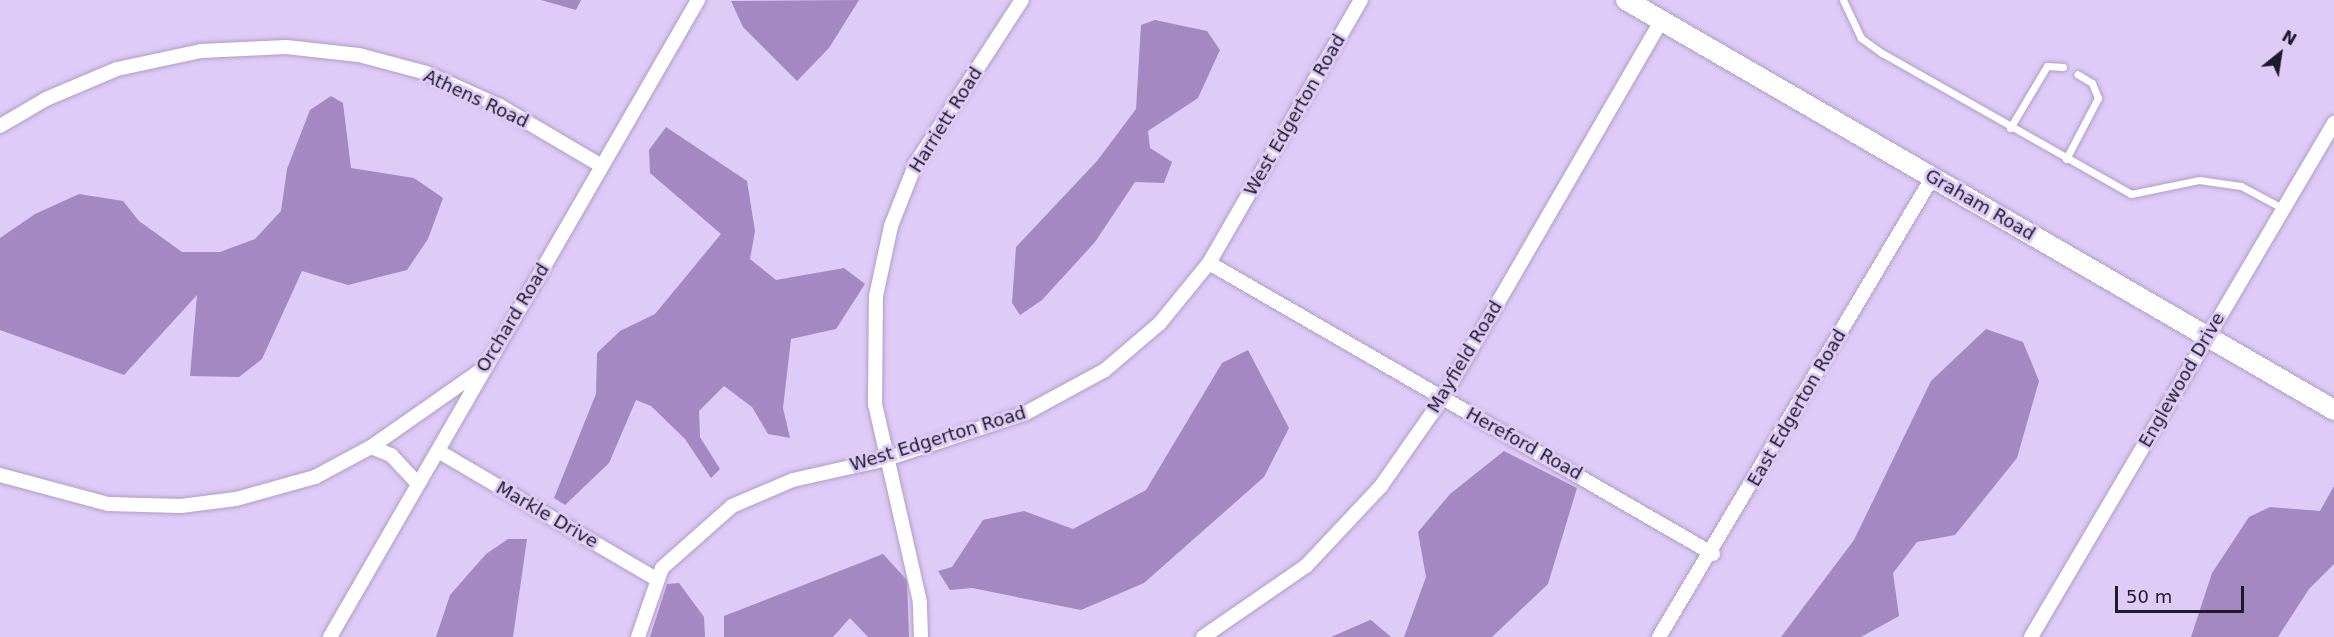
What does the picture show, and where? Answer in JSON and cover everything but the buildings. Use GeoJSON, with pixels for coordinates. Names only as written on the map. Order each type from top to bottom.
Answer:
{"type":"FeatureCollection","features":[{"type":"Feature","properties":{"kind":"main road","name":"Graham Road"},"geometry":{"type":"LineString","coordinates":[[1626,0],[2334,410]]}},
{"type":"Feature","properties":{"kind":"street","name":"Orchard Road"},"geometry":{"type":"LineString","coordinates":[[330,637],[438,451],[482,369],[698,0]]}},
{"type":"Feature","properties":{"kind":"street","name":"Harriett Road"},"geometry":{"type":"LineString","coordinates":[[921,637],[920,602],[886,459],[872,339],[891,226],[929,140],[1022,0]]}},
{"type":"Feature","properties":{"kind":"street","name":"West Edgerton Road"},"geometry":{"type":"LineString","coordinates":[[638,637],[656,579],[674,555],[745,498],[793,480],[886,459],[986,428],[1068,394],[1160,323],[1209,263],[1361,0]]}},
{"type":"Feature","properties":{"kind":"street","name":"Mayfield Road"},"geometry":{"type":"LineString","coordinates":[[1203,637],[1284,584],[1338,538],[1442,399],[1662,20]]}},
{"type":"Feature","properties":{"kind":"street","name":"Athens Road"},"geometry":{"type":"LineString","coordinates":[[0,126],[46,99],[117,69],[201,51],[286,47],[359,55],[426,73],[500,106],[600,165]]}},
{"type":"Feature","properties":{"kind":"street","name":"Englewood Drive"},"geometry":{"type":"LineString","coordinates":[[2031,637],[2334,123]]}},
{"type":"Feature","properties":{"kind":"street","name":"East Edgerton Road"},"geometry":{"type":"LineString","coordinates":[[1659,637],[1713,554],[1932,178]]}},
{"type":"Feature","properties":{"kind":"street","name":"Hereford Road"},"geometry":{"type":"LineString","coordinates":[[1209,263],[1713,554]]}},
{"type":"Feature","properties":{"kind":"street"},"geometry":{"type":"LineString","coordinates":[[0,475],[94,502],[181,506],[291,485],[371,447],[482,369]]}},
{"type":"Feature","properties":{"kind":"street"},"geometry":{"type":"LineString","coordinates":[[371,447],[391,455],[418,484]]}},
{"type":"Feature","properties":{"kind":"street","name":"Markle Drive"},"geometry":{"type":"LineString","coordinates":[[438,451],[656,579]]}},
{"type":"Feature","properties":{"kind":"lane"},"geometry":{"type":"LineString","coordinates":[[1843,0],[1861,38],[2010,128],[2131,194],[2199,180],[2241,186],[2284,209]]}},
{"type":"Feature","properties":{"kind":"lane"},"geometry":{"type":"LineString","coordinates":[[2010,128],[2047,66],[2063,67]]}},
{"type":"Feature","properties":{"kind":"lane"},"geometry":{"type":"LineString","coordinates":[[2066,159],[2098,98],[2092,83],[2077,74]]}},
{"type":"Feature","properties":{"kind":"shaded area"},"geometry":{"type":"Polygon","coordinates":[[[541,0],[581,0],[576,10],[541,0]]]}},
{"type":"Feature","properties":{"kind":"shaded area"},"geometry":{"type":"Polygon","coordinates":[[[859,0],[829,48],[797,81],[743,27],[731,1],[859,0]]]}},
{"type":"Feature","properties":{"kind":"shaded area"},"geometry":{"type":"Polygon","coordinates":[[[1155,20],[1207,31],[1220,50],[1198,98],[1148,131],[1150,148],[1172,162],[1164,183],[1135,182],[1095,242],[1042,300],[1020,315],[1012,303],[1016,247],[1097,161],[1136,109],[1141,25],[1155,20]]]}},
{"type":"Feature","properties":{"kind":"shaded area"},"geometry":{"type":"Polygon","coordinates":[[[331,96],[343,103],[351,168],[414,178],[443,198],[428,239],[407,270],[348,285],[302,271],[262,359],[239,377],[190,376],[197,295],[124,375],[0,330],[0,238],[35,214],[79,194],[123,201],[139,221],[182,252],[220,252],[255,239],[281,211],[287,169],[310,110],[331,96]]]}},
{"type":"Feature","properties":{"kind":"shaded area"},"geometry":{"type":"Polygon","coordinates":[[[666,127],[747,181],[755,231],[750,259],[776,280],[844,268],[865,284],[836,329],[791,339],[783,408],[790,438],[768,434],[752,407],[724,386],[699,411],[700,437],[720,469],[711,478],[685,439],[651,406],[636,400],[609,463],[565,505],[554,498],[596,394],[597,353],[620,331],[655,314],[721,234],[650,173],[649,150],[666,127]]]}},
{"type":"Feature","properties":{"kind":"shaded area"},"geometry":{"type":"Polygon","coordinates":[[[1986,329],[2023,342],[2039,381],[2017,458],[1955,535],[1917,542],[1893,573],[1899,616],[1861,637],[1781,637],[1854,540],[1931,381],[1986,329]]]}},
{"type":"Feature","properties":{"kind":"shaded area"},"geometry":{"type":"Polygon","coordinates":[[[1248,350],[1289,428],[1264,477],[1144,583],[1081,610],[972,588],[950,590],[938,571],[952,567],[983,520],[1024,511],[1073,529],[1146,490],[1222,363],[1248,350]]]}},
{"type":"Feature","properties":{"kind":"shaded area"},"geometry":{"type":"Polygon","coordinates":[[[1504,451],[1577,488],[1548,584],[1492,637],[1404,637],[1426,577],[1418,532],[1450,494],[1504,451]]]}},
{"type":"Feature","properties":{"kind":"shaded area"},"geometry":{"type":"Polygon","coordinates":[[[2334,486],[2334,564],[2309,589],[2278,637],[2191,637],[2212,573],[2249,517],[2270,507],[2320,511],[2334,486]]]}},
{"type":"Feature","properties":{"kind":"shaded area"},"geometry":{"type":"Polygon","coordinates":[[[508,539],[527,539],[513,637],[436,637],[450,595],[486,554],[508,539]]]}},
{"type":"Feature","properties":{"kind":"shaded area"},"geometry":{"type":"Polygon","coordinates":[[[883,554],[907,580],[909,637],[868,637],[850,618],[833,637],[724,637],[724,616],[883,554]]]}},
{"type":"Feature","properties":{"kind":"shaded area"},"geometry":{"type":"Polygon","coordinates":[[[679,583],[704,617],[705,637],[650,637],[667,584],[679,583]]]}},
{"type":"Feature","properties":{"kind":"shaded area"},"geometry":{"type":"Polygon","coordinates":[[[1370,620],[1391,637],[1331,637],[1370,620]]]}}]}
